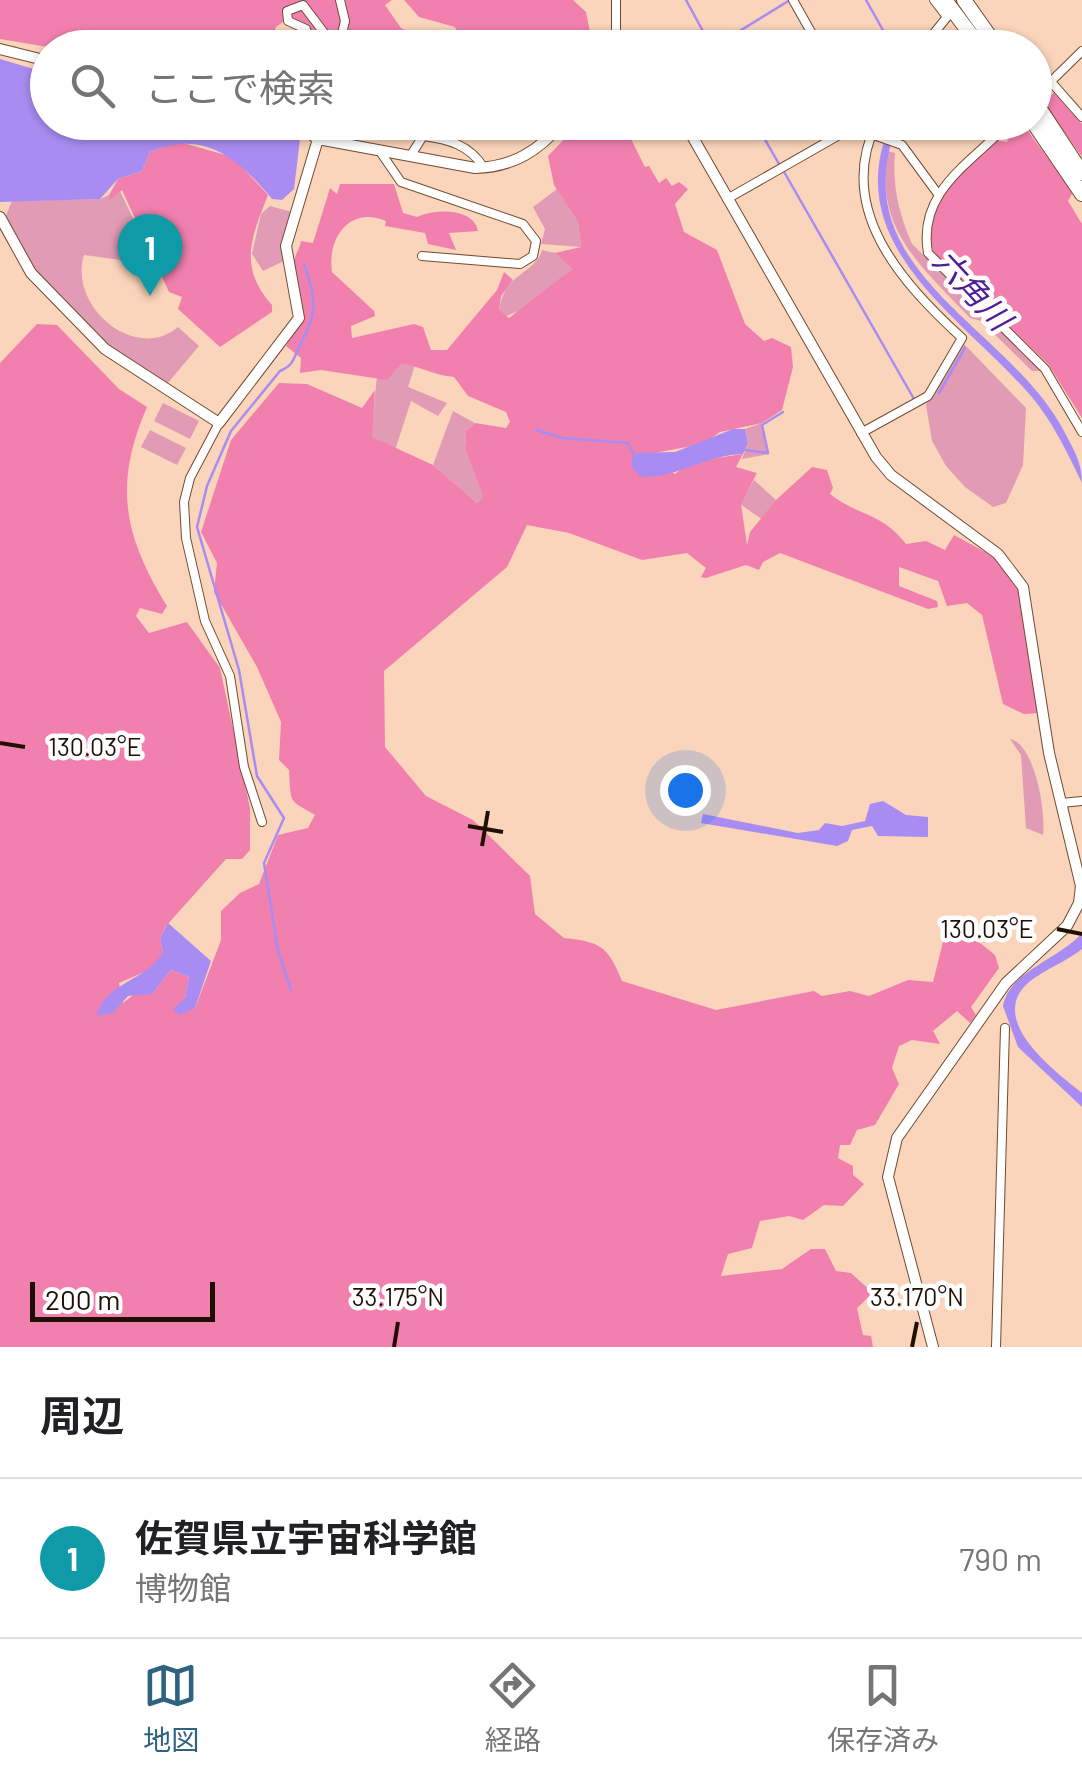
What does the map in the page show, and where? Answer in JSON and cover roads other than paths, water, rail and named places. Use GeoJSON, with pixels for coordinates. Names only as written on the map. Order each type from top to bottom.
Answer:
{"type":"FeatureCollection","features":[{"type":"Feature","properties":{"kind":"highway"},"geometry":{"type":"LineString","coordinates":[[946,0],[967,30]]}},
{"type":"Feature","properties":{"kind":"highway"},"geometry":{"type":"LineString","coordinates":[[964,0],[985,30]]}},
{"type":"Feature","properties":{"kind":"highway"},"geometry":{"type":"LineString","coordinates":[[1052,131],[1082,173]]}},
{"type":"Feature","properties":{"kind":"highway"},"geometry":{"type":"LineString","coordinates":[[1052,138],[1082,194]]}},
{"type":"Feature","properties":{"kind":"street"},"geometry":{"type":"LineString","coordinates":[[340,0],[343,30]]}},
{"type":"Feature","properties":{"kind":"street"},"geometry":{"type":"LineString","coordinates":[[616,0],[616,30]]}},
{"type":"Feature","properties":{"kind":"street"},"geometry":{"type":"LineString","coordinates":[[934,0],[947,17],[937,30]]}},
{"type":"Feature","properties":{"kind":"street"},"geometry":{"type":"LineString","coordinates":[[793,1],[810,30]]}},
{"type":"Feature","properties":{"kind":"street"},"geometry":{"type":"LineString","coordinates":[[306,30],[288,20],[287,11],[303,5],[322,30]]}},
{"type":"Feature","properties":{"kind":"street"},"geometry":{"type":"LineString","coordinates":[[0,48],[30,56]]}},
{"type":"Feature","properties":{"kind":"street"},"geometry":{"type":"LineString","coordinates":[[1082,52],[1052,83],[1082,117]]}},
{"type":"Feature","properties":{"kind":"street"},"geometry":{"type":"LineString","coordinates":[[262,822],[244,767],[230,676],[205,621],[186,538],[184,502],[190,478],[219,423],[299,318],[286,246],[318,140]]}},
{"type":"Feature","properties":{"kind":"street"},"geometry":{"type":"LineString","coordinates":[[324,140],[484,168],[522,158],[547,140]]}},
{"type":"Feature","properties":{"kind":"street"},"geometry":{"type":"LineString","coordinates":[[411,155],[420,140]]}},
{"type":"Feature","properties":{"kind":"street"},"geometry":{"type":"LineString","coordinates":[[451,140],[476,154],[484,168]]}},
{"type":"Feature","properties":{"kind":"street"},"geometry":{"type":"LineString","coordinates":[[694,140],[862,434],[891,475],[998,554],[1018,577],[1030,608],[1061,802],[1081,886],[1075,916],[1006,983],[896,1138],[888,1177],[933,1347]]}},
{"type":"Feature","properties":{"kind":"street"},"geometry":{"type":"LineString","coordinates":[[727,200],[832,140]]}},
{"type":"Feature","properties":{"kind":"street"},"geometry":{"type":"LineString","coordinates":[[862,434],[928,396],[962,338],[902,281],[880,246],[867,196],[869,140]]}},
{"type":"Feature","properties":{"kind":"street"},"geometry":{"type":"LineString","coordinates":[[888,140],[902,145],[938,194]]}},
{"type":"Feature","properties":{"kind":"street"},"geometry":{"type":"LineString","coordinates":[[992,140],[938,194],[926,233],[933,262],[1045,369],[1082,432]]}},
{"type":"Feature","properties":{"kind":"street"},"geometry":{"type":"LineString","coordinates":[[378,149],[401,182],[523,224],[536,241],[533,256],[520,264],[422,256]]}},
{"type":"Feature","properties":{"kind":"street"},"geometry":{"type":"LineString","coordinates":[[0,218],[31,273],[105,349],[219,423]]}},
{"type":"Feature","properties":{"kind":"street"},"geometry":{"type":"LineString","coordinates":[[1061,802],[1082,801]]}},
{"type":"Feature","properties":{"kind":"street"},"geometry":{"type":"LineString","coordinates":[[996,1347],[1005,1028]]}},
{"type":"Feature","properties":{"kind":"waterway"},"geometry":{"type":"LineString","coordinates":[[686,0],[702,30]]}},
{"type":"Feature","properties":{"kind":"waterway"},"geometry":{"type":"LineString","coordinates":[[741,30],[790,0]]}},
{"type":"Feature","properties":{"kind":"waterway"},"geometry":{"type":"LineString","coordinates":[[866,0],[883,30]]}},
{"type":"Feature","properties":{"kind":"waterway"},"geometry":{"type":"LineString","coordinates":[[765,140],[779,164]]}},
{"type":"Feature","properties":{"kind":"waterway"},"geometry":{"type":"LineString","coordinates":[[783,170],[914,399]]}},
{"type":"Feature","properties":{"kind":"waterway"},"geometry":{"type":"LineString","coordinates":[[291,990],[278,951],[264,863],[284,818],[257,776],[239,670],[197,527],[207,486],[231,431],[280,371],[291,364],[310,324],[314,307],[304,264]]}},
{"type":"Feature","properties":{"kind":"waterway"},"geometry":{"type":"LineString","coordinates":[[939,393],[965,348]]}},
{"type":"Feature","properties":{"kind":"waterway"},"geometry":{"type":"LineString","coordinates":[[745,450],[768,453],[762,425],[783,412]]}},
{"type":"Feature","properties":{"kind":"waterway"},"geometry":{"type":"LineString","coordinates":[[536,430],[563,438],[628,443],[633,453]]}},
{"type":"Feature","properties":{"kind":"place","name":"佐賀県立宇宙科学館"},"geometry":{"type":"Point","coordinates":[150,296]}},
{"type":"Feature","properties":{"kind":"water label","name":"六角川"},"geometry":{"type":"Point","coordinates":[972,290]}}]}
